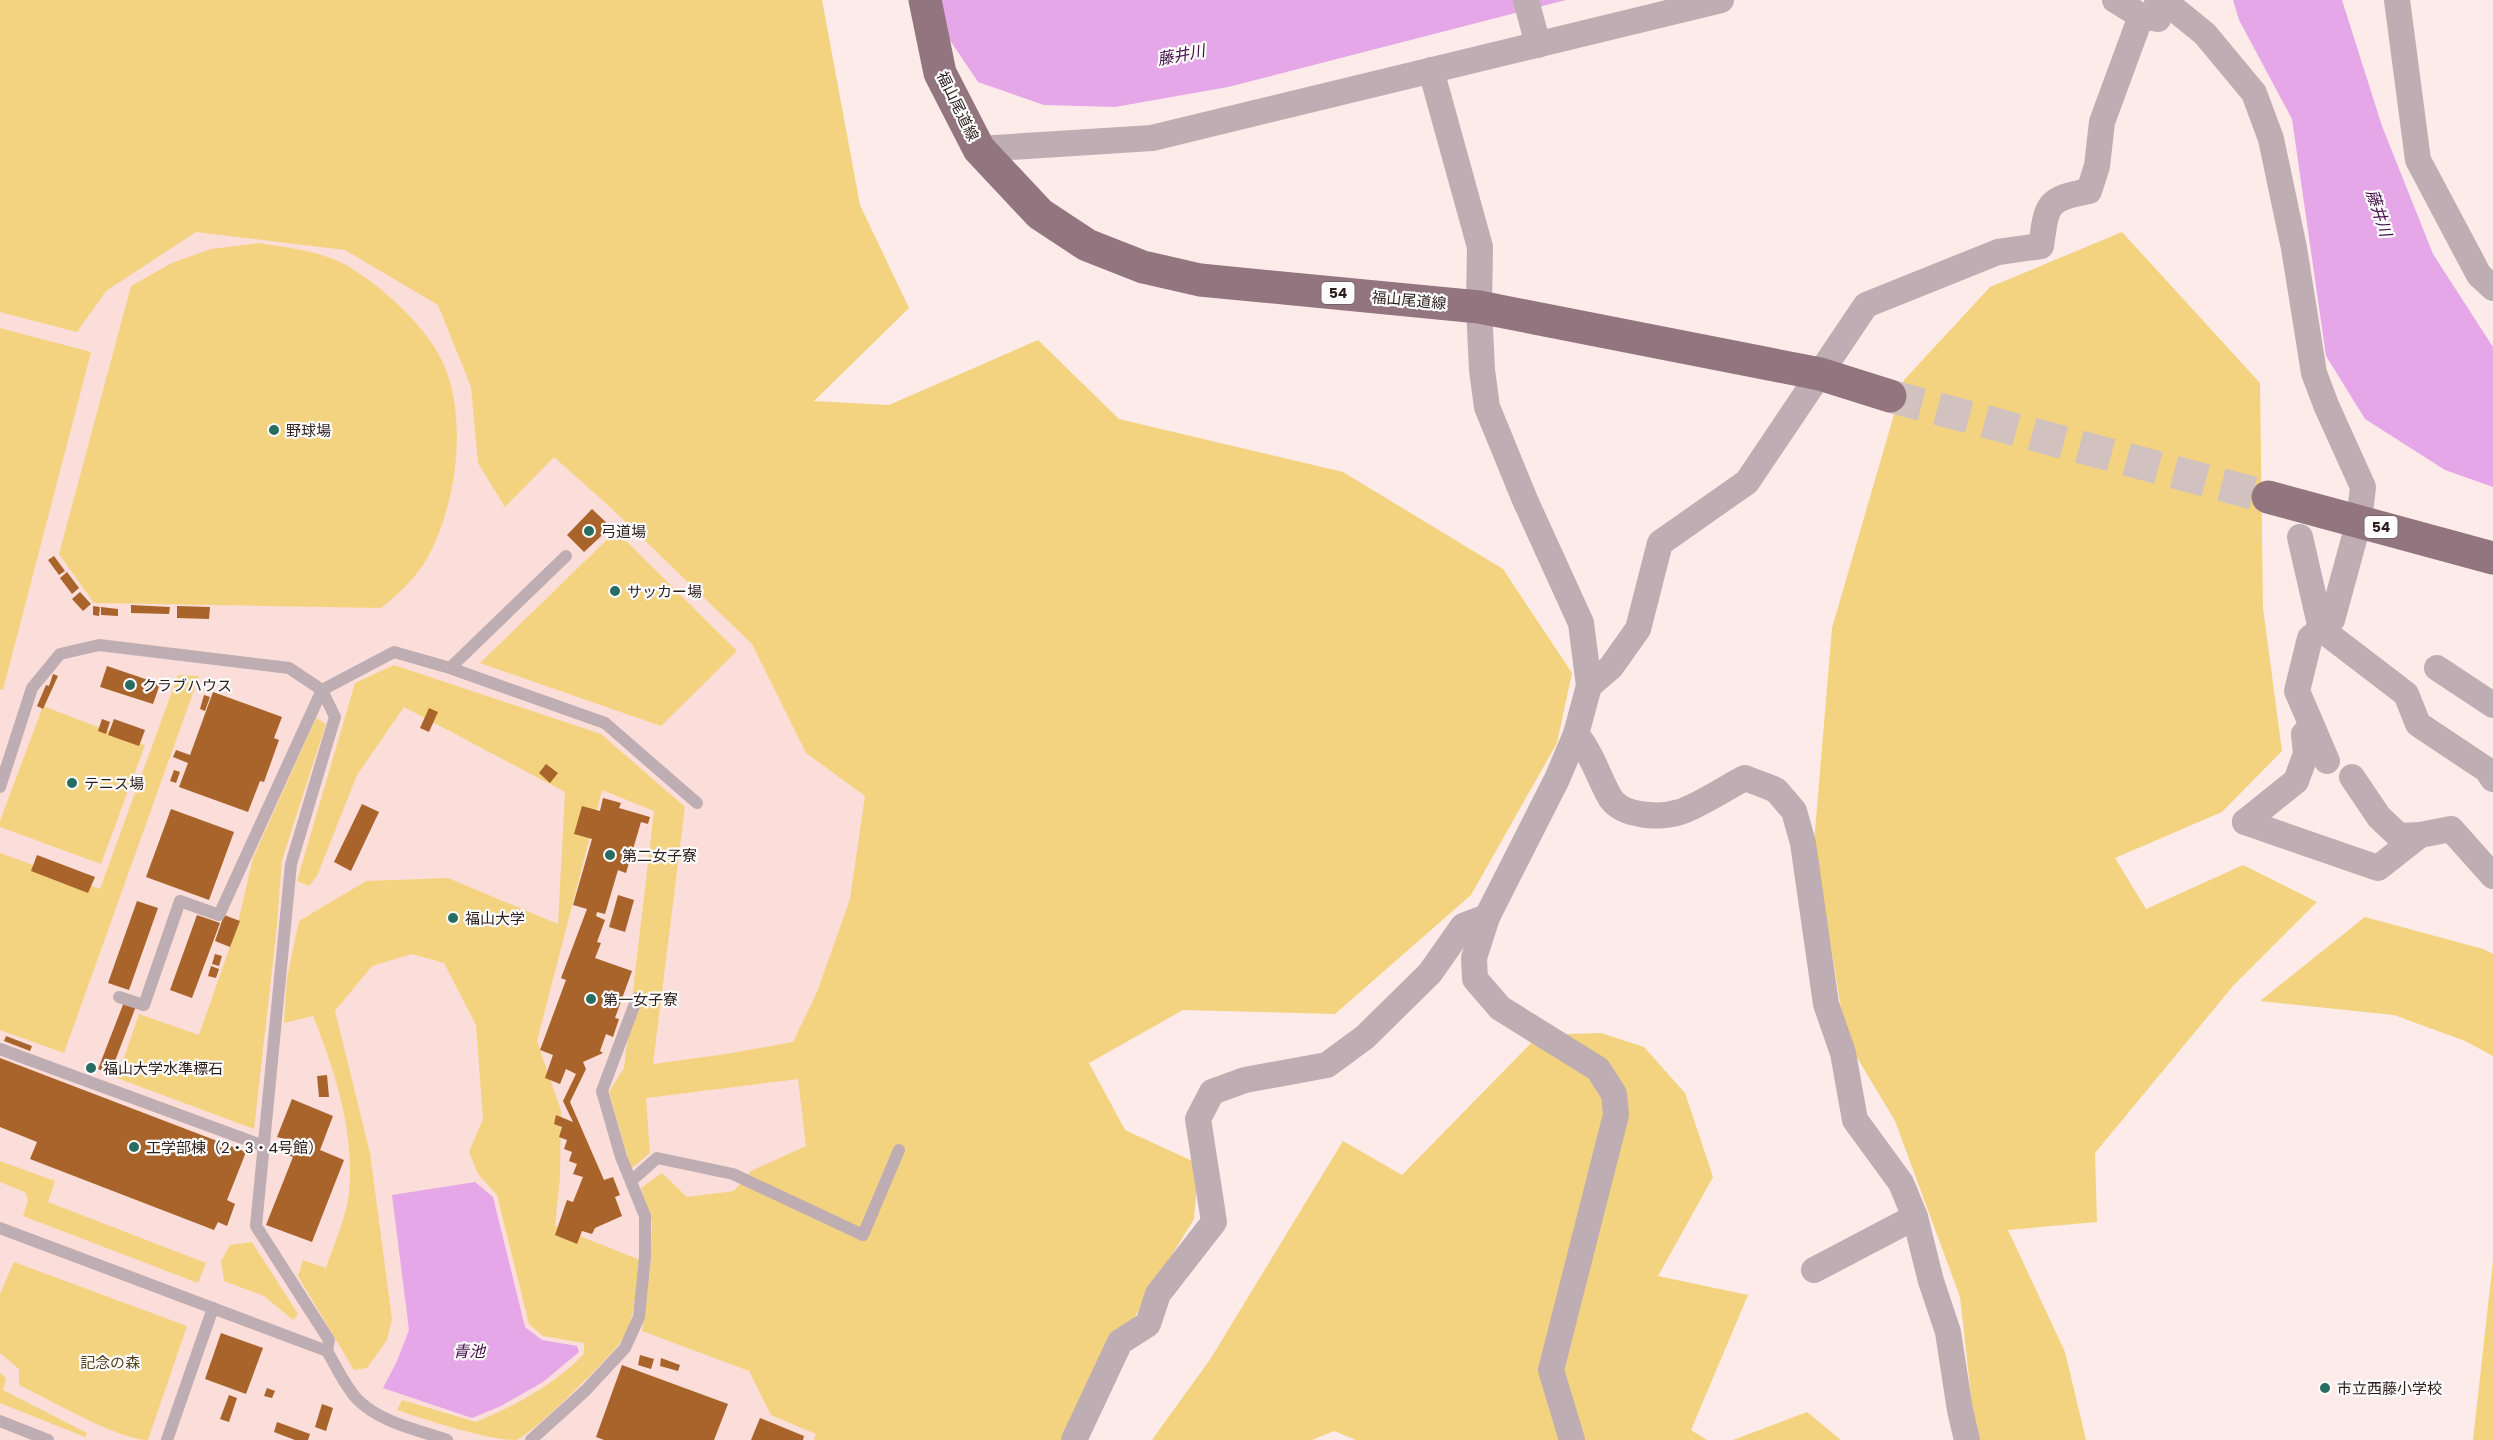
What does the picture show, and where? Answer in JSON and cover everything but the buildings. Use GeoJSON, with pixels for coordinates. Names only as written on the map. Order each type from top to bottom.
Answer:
{"type":"FeatureCollection","features":[{"type":"Feature","properties":{"kind":"main road","name":"福山尾道線"},"geometry":{"type":"LineString","coordinates":[[925,0],[940,73],[979,149],[1040,214],[1087,245],[1143,267],[1200,280],[1479,307],[1820,374],[1890,396]]}},
{"type":"Feature","properties":{"kind":"main road","name":"54"},"geometry":{"type":"LineString","coordinates":[[2268,497],[2493,558]]}},
{"type":"Feature","properties":{"kind":"street"},"geometry":{"type":"LineString","coordinates":[[1526,0],[1536,38]]}},
{"type":"Feature","properties":{"kind":"street"},"geometry":{"type":"LineString","coordinates":[[979,149],[1152,138],[1431,70],[1536,38],[1721,0]]}},
{"type":"Feature","properties":{"kind":"street"},"geometry":{"type":"LineString","coordinates":[[2115,0],[2166,6]]}},
{"type":"Feature","properties":{"kind":"street"},"geometry":{"type":"LineString","coordinates":[[2397,0],[2418,160],[2479,275],[2493,288]]}},
{"type":"Feature","properties":{"kind":"street"},"geometry":{"type":"LineString","coordinates":[[2166,6],[2168,22],[2205,34],[2254,93],[2271,139],[2294,248],[2314,373],[2363,488],[2359,521],[2332,620],[2310,638],[2297,691],[2327,761]]}},
{"type":"Feature","properties":{"kind":"street"},"geometry":{"type":"LineString","coordinates":[[1589,686],[1611,667],[1638,629],[1660,543],[1748,482],[1866,305],[1998,252],[2041,246],[2050,206],[2061,196],[2089,191],[2097,166],[2102,122],[2166,6]]}},
{"type":"Feature","properties":{"kind":"street"},"geometry":{"type":"LineString","coordinates":[[1431,70],[1480,246],[1479,307],[1482,370],[1488,407],[1525,500],[1581,622],[1589,686],[1576,734],[1557,779],[1487,917],[1474,958],[1475,979],[1500,1008],[1598,1069],[1614,1094],[1616,1115],[1611,1137],[1551,1370],[1572,1440]]}},
{"type":"Feature","properties":{"kind":"street"},"geometry":{"type":"LineString","coordinates":[[2300,537],[2321,629],[2406,694],[2418,724],[2487,770],[2493,779]]}},
{"type":"Feature","properties":{"kind":"street"},"geometry":{"type":"LineString","coordinates":[[2437,668],[2493,705]]}},
{"type":"Feature","properties":{"kind":"street"},"geometry":{"type":"LineString","coordinates":[[2312,727],[2304,734],[2306,754],[2296,781],[2245,822],[2378,868],[2420,835]]}},
{"type":"Feature","properties":{"kind":"street"},"geometry":{"type":"LineString","coordinates":[[1576,734],[1589,750],[1612,800],[1623,810],[1653,815],[1679,812],[1745,778],[1776,790],[1794,811],[1803,843],[1826,1004],[1843,1053],[1855,1120],[1901,1183],[1915,1217],[1931,1281],[1948,1332],[1967,1440]]}},
{"type":"Feature","properties":{"kind":"street"},"geometry":{"type":"LineString","coordinates":[[2352,777],[2379,818],[2399,836],[2420,835],[2451,829],[2493,876]]}},
{"type":"Feature","properties":{"kind":"street"},"geometry":{"type":"LineString","coordinates":[[1074,1440],[1120,1342],[1148,1324],[1158,1294],[1214,1222],[1198,1119],[1212,1092],[1245,1080],[1327,1065],[1365,1037],[1430,973],[1463,926],[1487,917]]}},
{"type":"Feature","properties":{"kind":"street"},"geometry":{"type":"LineString","coordinates":[[1815,1270],[1915,1217]]}},
{"type":"Feature","properties":{"kind":"lane"},"geometry":{"type":"LineString","coordinates":[[450,669],[566,556]]}},
{"type":"Feature","properties":{"kind":"lane"},"geometry":{"type":"LineString","coordinates":[[0,787],[32,688],[60,654],[99,645],[289,668],[322,690],[335,717],[291,864],[256,1226],[329,1340],[327,1351]]}},
{"type":"Feature","properties":{"kind":"lane"},"geometry":{"type":"LineString","coordinates":[[118,997],[144,1005],[180,901],[219,915],[322,690],[394,652],[605,723],[697,803]]}},
{"type":"Feature","properties":{"kind":"lane"},"geometry":{"type":"LineString","coordinates":[[531,1440],[585,1391],[625,1348],[639,1317],[645,1257],[645,1216],[621,1157],[602,1091],[637,998]]}},
{"type":"Feature","properties":{"kind":"lane"},"geometry":{"type":"LineString","coordinates":[[0,1049],[264,1146]]}},
{"type":"Feature","properties":{"kind":"lane"},"geometry":{"type":"LineString","coordinates":[[631,1181],[657,1158],[733,1174],[863,1235],[899,1150]]}},
{"type":"Feature","properties":{"kind":"lane"},"geometry":{"type":"LineString","coordinates":[[0,1228],[327,1351],[357,1399],[371,1410],[400,1424],[447,1440]]}},
{"type":"Feature","properties":{"kind":"lane"},"geometry":{"type":"LineString","coordinates":[[167,1440],[213,1308]]}},
{"type":"Feature","properties":{"kind":"lane"},"geometry":{"type":"LineString","coordinates":[[0,1421],[48,1440]]}},
{"type":"Feature","properties":{"kind":"shaded area","name":"福山大学"},"geometry":{"type":"Polygon","coordinates":[[[195,218],[339,229],[443,294],[877,774],[849,1440],[0,1440],[0,291],[195,218]]]}},
{"type":"Feature","properties":{"kind":"green space"},"geometry":{"type":"Polygon","coordinates":[[[0,0],[822,0],[860,205],[909,308],[814,401],[889,405],[1038,340],[1119,419],[1343,472],[1503,569],[1572,673],[1557,743],[1471,895],[1335,1014],[1183,1010],[1089,1063],[1125,1130],[1199,1164],[1194,1219],[1141,1305],[1075,1440],[814,1440],[816,1434],[771,1415],[749,1371],[642,1331],[650,1271],[652,1222],[641,1188],[662,1173],[687,1197],[734,1191],[751,1171],[806,1146],[798,1079],[646,1098],[650,1153],[631,1169],[609,1092],[624,1068],[654,811],[602,790],[537,1041],[561,1111],[560,1177],[555,1226],[640,1260],[634,1308],[629,1327],[619,1345],[573,1392],[538,1425],[516,1440],[473,1433],[397,1410],[402,1400],[476,1422],[533,1394],[560,1376],[584,1354],[584,1343],[543,1336],[529,1324],[497,1195],[478,1174],[469,1152],[483,1119],[476,1025],[444,963],[412,954],[372,966],[335,1011],[370,1153],[392,1319],[387,1340],[367,1368],[354,1370],[298,1276],[303,1260],[326,1268],[345,1212],[350,1170],[342,1103],[329,1058],[313,1016],[284,1023],[287,978],[299,921],[366,881],[448,878],[558,924],[565,792],[404,707],[357,775],[317,876],[309,886],[297,881],[355,683],[394,665],[601,734],[685,807],[653,1064],[793,1042],[817,992],[850,899],[865,796],[806,753],[752,644],[610,507],[554,457],[505,507],[478,463],[471,387],[438,305],[345,250],[196,232],[106,291],[77,332],[0,312],[0,0]]]}},
{"type":"Feature","properties":{"kind":"green space"},"geometry":{"type":"Polygon","coordinates":[[[2122,232],[2260,383],[2263,608],[2282,751],[2222,812],[2115,858],[2146,909],[2243,865],[2317,902],[2233,986],[2095,1153],[2097,1222],[2008,1230],[2065,1352],[2086,1440],[1976,1440],[1960,1297],[1895,1121],[1846,1039],[1814,843],[1832,628],[1904,380],[1990,287],[2122,232]]]}},
{"type":"Feature","properties":{"kind":"green space","name":"野球場"},"geometry":{"type":"Polygon","coordinates":[[[259,243],[318,254],[351,268],[378,287],[404,310],[437,351],[451,386],[457,434],[453,484],[440,530],[431,551],[409,582],[381,608],[94,603],[59,554],[131,286],[172,263],[211,249],[259,243]]]}},
{"type":"Feature","properties":{"kind":"green space"},"geometry":{"type":"Polygon","coordinates":[[[0,328],[91,352],[3,690],[0,689],[0,328]]]}},
{"type":"Feature","properties":{"kind":"green space","name":"サッカー場"},"geometry":{"type":"Polygon","coordinates":[[[616,531],[737,651],[661,726],[480,663],[616,531]]]}},
{"type":"Feature","properties":{"kind":"green space"},"geometry":{"type":"Polygon","coordinates":[[[178,675],[199,676],[64,1053],[0,1030],[0,853],[100,889],[178,675]]]}},
{"type":"Feature","properties":{"kind":"green space","name":"テニス場"},"geometry":{"type":"Polygon","coordinates":[[[43,706],[145,745],[101,864],[0,827],[0,821],[43,706]]]}},
{"type":"Feature","properties":{"kind":"green space"},"geometry":{"type":"Polygon","coordinates":[[[316,718],[326,724],[282,860],[254,1129],[117,1078],[139,1014],[199,1035],[237,927],[253,858],[316,718]]]}},
{"type":"Feature","properties":{"kind":"green space"},"geometry":{"type":"Polygon","coordinates":[[[2365,917],[2483,949],[2493,954],[2493,1056],[2465,1041],[2394,1015],[2260,1001],[2365,917]]]}},
{"type":"Feature","properties":{"kind":"green space"},"geometry":{"type":"Polygon","coordinates":[[[1601,1033],[1644,1047],[1685,1093],[1713,1177],[1658,1276],[1748,1295],[1691,1430],[1707,1440],[1356,1440],[1334,1431],[1312,1440],[1152,1440],[1211,1358],[1343,1141],[1402,1175],[1539,1035],[1601,1033]]]}},
{"type":"Feature","properties":{"kind":"green space"},"geometry":{"type":"Polygon","coordinates":[[[0,1161],[55,1181],[48,1202],[206,1263],[198,1283],[23,1216],[28,1201],[25,1192],[0,1182],[0,1161]]]}},
{"type":"Feature","properties":{"kind":"green space"},"geometry":{"type":"Polygon","coordinates":[[[252,1242],[298,1314],[293,1320],[264,1296],[224,1281],[221,1261],[230,1245],[252,1242]]]}},
{"type":"Feature","properties":{"kind":"green space"},"geometry":{"type":"Polygon","coordinates":[[[2493,1261],[2493,1440],[2473,1440],[2493,1261]]]}},
{"type":"Feature","properties":{"kind":"green space","name":"記念の森"},"geometry":{"type":"Polygon","coordinates":[[[14,1262],[187,1326],[148,1440],[135,1438],[102,1426],[19,1385],[19,1369],[0,1353],[0,1294],[14,1262]]]}},
{"type":"Feature","properties":{"kind":"green space"},"geometry":{"type":"Polygon","coordinates":[[[0,1373],[6,1378],[3,1390],[87,1433],[85,1437],[0,1403],[0,1373]]]}},
{"type":"Feature","properties":{"kind":"green space"},"geometry":{"type":"Polygon","coordinates":[[[1807,1412],[1841,1440],[1733,1440],[1807,1412]]]}},
{"type":"Feature","properties":{"kind":"water","name":"藤井川"},"geometry":{"type":"Polygon","coordinates":[[[938,0],[1566,0],[1228,87],[1115,107],[1044,105],[978,82],[939,24],[938,0]]]}},
{"type":"Feature","properties":{"kind":"water","name":"藤井川"},"geometry":{"type":"Polygon","coordinates":[[[2233,0],[2342,0],[2382,126],[2433,254],[2493,347],[2493,487],[2445,470],[2365,419],[2326,356],[2292,119],[2239,20],[2233,0]]]}},
{"type":"Feature","properties":{"kind":"water","name":"青池"},"geometry":{"type":"Polygon","coordinates":[[[475,1182],[493,1197],[525,1327],[542,1340],[577,1346],[579,1352],[543,1382],[501,1406],[472,1418],[383,1388],[409,1330],[392,1195],[475,1182]]]}},
{"type":"Feature","properties":{"kind":"tunnel"},"geometry":{"type":"LineString","coordinates":[[1890,396],[2268,497]]}},
{"type":"Feature","properties":{"kind":"place","name":"野球場"},"geometry":{"type":"Point","coordinates":[274,430]}},
{"type":"Feature","properties":{"kind":"place","name":"弓道場"},"geometry":{"type":"Point","coordinates":[589,531]}},
{"type":"Feature","properties":{"kind":"place","name":"サッカー場"},"geometry":{"type":"Point","coordinates":[615,591]}},
{"type":"Feature","properties":{"kind":"place","name":"クラブハウス"},"geometry":{"type":"Point","coordinates":[130,685]}},
{"type":"Feature","properties":{"kind":"place","name":"テニス場"},"geometry":{"type":"Point","coordinates":[72,783]}},
{"type":"Feature","properties":{"kind":"place","name":"第二女子寮"},"geometry":{"type":"Point","coordinates":[610,855]}},
{"type":"Feature","properties":{"kind":"place","name":"福山大学"},"geometry":{"type":"Point","coordinates":[453,918]}},
{"type":"Feature","properties":{"kind":"place","name":"第一女子寮"},"geometry":{"type":"Point","coordinates":[591,999]}},
{"type":"Feature","properties":{"kind":"place","name":"福山大学水準標石"},"geometry":{"type":"Point","coordinates":[91,1068]}},
{"type":"Feature","properties":{"kind":"place","name":"工学部棟（2・3・4号館）"},"geometry":{"type":"Point","coordinates":[134,1147]}},
{"type":"Feature","properties":{"kind":"place","name":"市立西藤小学校"},"geometry":{"type":"Point","coordinates":[2325,1388]}}]}
